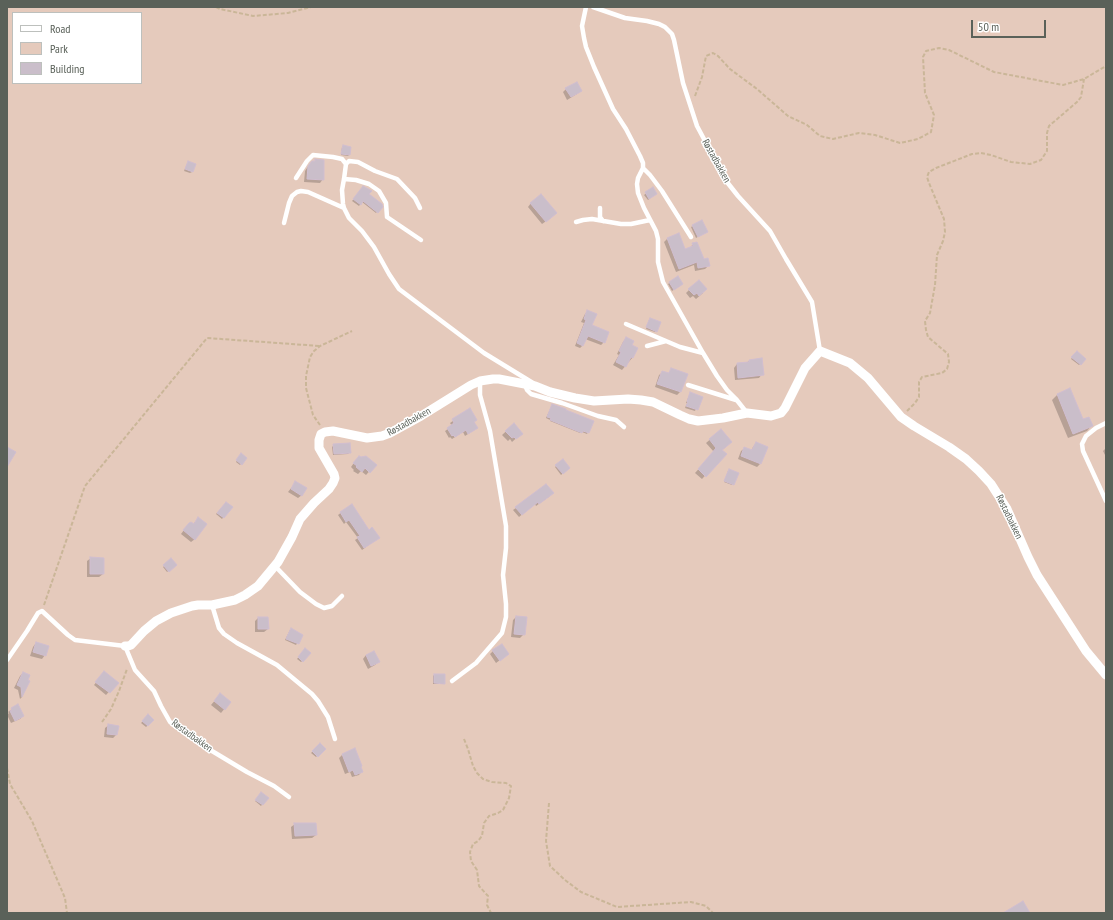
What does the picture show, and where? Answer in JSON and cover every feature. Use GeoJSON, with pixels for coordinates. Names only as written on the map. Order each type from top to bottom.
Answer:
{"type":"FeatureCollection","features":[{"type":"Feature","properties":{"kind":"street","name":"Røstadbakken"},"geometry":{"type":"LineString","coordinates":[[325,432],[333,431],[367,438],[382,436],[409,423],[464,389],[480,381],[493,379],[499,379],[561,395],[594,401],[628,399],[653,402],[680,415],[698,421],[724,418],[747,413],[771,416],[781,413],[785,408],[805,368],[820,351],[850,363],[868,378],[901,417],[966,459],[991,484],[1007,509],[1037,575],[1086,651],[1106,675]]}},
{"type":"Feature","properties":{"kind":"street"},"geometry":{"type":"LineString","coordinates":[[125,646],[131,645],[156,621],[171,613],[192,606],[212,605],[235,600],[245,596],[258,586],[275,566],[287,546],[300,519],[333,483],[334,474],[319,448],[321,434],[325,432]]}},
{"type":"Feature","properties":{"kind":"lane"},"geometry":{"type":"LineString","coordinates":[[586,7],[582,26],[586,47],[613,109],[626,129],[643,163],[643,168],[638,178],[638,193],[656,231],[658,239],[658,262],[663,282],[703,353],[724,385],[747,413]]}},
{"type":"Feature","properties":{"kind":"lane","name":"Røstadbakken"},"geometry":{"type":"LineString","coordinates":[[593,7],[625,18],[659,24],[665,27],[672,34],[683,83],[702,137],[727,182],[770,231],[812,302],[820,351]]}},
{"type":"Feature","properties":{"kind":"lane"},"geometry":{"type":"LineString","coordinates":[[284,223],[292,196],[301,190],[344,208],[342,190],[346,164],[342,159],[313,155],[307,161],[296,178]]}},
{"type":"Feature","properties":{"kind":"lane"},"geometry":{"type":"LineString","coordinates":[[346,164],[349,161],[358,162],[375,171],[397,179],[415,198],[420,208]]}},
{"type":"Feature","properties":{"kind":"lane"},"geometry":{"type":"LineString","coordinates":[[643,168],[662,191],[691,237]]}},
{"type":"Feature","properties":{"kind":"lane"},"geometry":{"type":"LineString","coordinates":[[344,179],[356,180],[369,184],[379,191],[386,203],[387,217],[421,240]]}},
{"type":"Feature","properties":{"kind":"lane","name":"Røstadbakken"},"geometry":{"type":"LineString","coordinates":[[344,208],[350,218],[374,247],[396,285],[403,293],[484,353],[529,380],[530,386],[527,390],[531,394],[598,416],[616,420],[624,427]]}},
{"type":"Feature","properties":{"kind":"lane"},"geometry":{"type":"LineString","coordinates":[[600,208],[600,217],[603,221]]}},
{"type":"Feature","properties":{"kind":"lane"},"geometry":{"type":"LineString","coordinates":[[576,222],[592,219],[621,224],[650,220]]}},
{"type":"Feature","properties":{"kind":"lane"},"geometry":{"type":"LineString","coordinates":[[626,324],[680,347],[703,353]]}},
{"type":"Feature","properties":{"kind":"lane"},"geometry":{"type":"LineString","coordinates":[[648,346],[666,341]]}},
{"type":"Feature","properties":{"kind":"lane"},"geometry":{"type":"LineString","coordinates":[[452,681],[476,663],[502,633],[506,617],[503,575],[507,539],[506,526],[490,431],[480,395],[480,381]]}},
{"type":"Feature","properties":{"kind":"lane"},"geometry":{"type":"LineString","coordinates":[[688,385],[738,401]]}},
{"type":"Feature","properties":{"kind":"lane"},"geometry":{"type":"LineString","coordinates":[[1106,423],[1096,428],[1086,436],[1082,444],[1083,451],[1106,501]]}},
{"type":"Feature","properties":{"kind":"lane"},"geometry":{"type":"LineString","coordinates":[[275,566],[300,592],[324,608],[332,606],[342,596]]}},
{"type":"Feature","properties":{"kind":"lane"},"geometry":{"type":"LineString","coordinates":[[212,605],[219,628],[224,634],[237,643],[277,665],[312,694],[328,716],[335,739]]}},
{"type":"Feature","properties":{"kind":"lane"},"geometry":{"type":"LineString","coordinates":[[7,660],[27,632],[38,613],[42,611],[75,640],[125,646]]}},
{"type":"Feature","properties":{"kind":"lane","name":"Røstadbakken"},"geometry":{"type":"LineString","coordinates":[[125,646],[134,670],[154,691],[170,722],[217,755],[274,786],[289,797]]}},
{"type":"Feature","properties":{"kind":"path"},"geometry":{"type":"LineString","coordinates":[[216,7],[253,16],[288,13],[311,7]]}},
{"type":"Feature","properties":{"kind":"path"},"geometry":{"type":"LineString","coordinates":[[691,109],[702,77],[706,56],[712,53],[718,56],[730,69],[757,89],[788,116],[807,125],[820,136],[833,139],[859,133],[875,135],[900,143],[918,139],[931,132],[934,115],[925,93],[922,57],[926,51],[939,48],[949,50],[994,72],[1063,86],[1084,79],[1106,66]]}},
{"type":"Feature","properties":{"kind":"path"},"geometry":{"type":"LineString","coordinates":[[901,417],[919,397],[919,382],[922,377],[942,373],[947,369],[949,362],[948,354],[928,337],[926,330],[925,321],[930,313],[935,285],[937,255],[945,232],[944,219],[928,183],[927,177],[930,172],[936,168],[972,154],[981,153],[1011,162],[1030,164],[1041,160],[1047,151],[1047,133],[1049,126],[1081,97],[1084,79]]}},
{"type":"Feature","properties":{"kind":"path"},"geometry":{"type":"LineString","coordinates":[[325,432],[313,415],[306,388],[306,376],[310,357],[320,346],[352,331]]}},
{"type":"Feature","properties":{"kind":"path"},"geometry":{"type":"LineString","coordinates":[[42,611],[85,486],[207,338],[320,346]]}},
{"type":"Feature","properties":{"kind":"path"},"geometry":{"type":"LineString","coordinates":[[102,722],[111,709],[125,672],[131,663]]}},
{"type":"Feature","properties":{"kind":"path"},"geometry":{"type":"LineString","coordinates":[[464,739],[473,766],[477,773],[492,782],[506,783],[511,786],[509,798],[503,810],[489,816],[484,823],[482,836],[474,844],[470,852],[471,861],[477,870],[479,886],[488,896],[487,905],[491,913]]}},
{"type":"Feature","properties":{"kind":"path"},"geometry":{"type":"LineString","coordinates":[[7,768],[10,784],[32,821],[65,898],[67,913]]}},
{"type":"Feature","properties":{"kind":"path"},"geometry":{"type":"LineString","coordinates":[[549,803],[546,841],[550,866],[581,892],[617,907],[691,902],[706,906],[713,913]]}},
{"type":"Feature","properties":{"kind":"green space"},"geometry":{"type":"Polygon","coordinates":[[[7,7],[1106,7],[1106,913],[7,913],[7,7]]]}},
{"type":"Feature","properties":{"kind":"building"},"geometry":{"type":"Polygon","coordinates":[[[577,82],[582,91],[571,97],[565,88],[577,82]]]}},
{"type":"Feature","properties":{"kind":"building"},"geometry":{"type":"Polygon","coordinates":[[[343,145],[351,147],[350,155],[341,154],[343,145]]]}},
{"type":"Feature","properties":{"kind":"building"},"geometry":{"type":"Polygon","coordinates":[[[315,159],[324,160],[324,180],[307,179],[308,166],[312,161],[315,161],[315,159]]]}},
{"type":"Feature","properties":{"kind":"building"},"geometry":{"type":"Polygon","coordinates":[[[188,161],[196,164],[193,172],[185,169],[188,161]]]}},
{"type":"Feature","properties":{"kind":"building"},"geometry":{"type":"Polygon","coordinates":[[[363,186],[372,191],[369,194],[382,204],[383,207],[378,213],[363,201],[361,205],[353,199],[363,186]]]}},
{"type":"Feature","properties":{"kind":"building"},"geometry":{"type":"Polygon","coordinates":[[[653,187],[657,194],[649,199],[645,192],[653,187]]]}},
{"type":"Feature","properties":{"kind":"building"},"geometry":{"type":"Polygon","coordinates":[[[541,194],[557,213],[546,222],[530,203],[541,194]]]}},
{"type":"Feature","properties":{"kind":"building"},"geometry":{"type":"Polygon","coordinates":[[[702,220],[708,232],[698,237],[692,225],[702,220]]]}},
{"type":"Feature","properties":{"kind":"building"},"geometry":{"type":"Polygon","coordinates":[[[679,233],[685,249],[693,246],[692,243],[697,242],[704,259],[708,258],[710,266],[698,268],[697,262],[679,269],[667,238],[679,233]]]}},
{"type":"Feature","properties":{"kind":"building"},"geometry":{"type":"Polygon","coordinates":[[[678,276],[683,284],[674,290],[669,282],[678,276]]]}},
{"type":"Feature","properties":{"kind":"building"},"geometry":{"type":"Polygon","coordinates":[[[699,280],[707,289],[699,296],[697,293],[694,295],[688,289],[699,280]]]}},
{"type":"Feature","properties":{"kind":"building"},"geometry":{"type":"Polygon","coordinates":[[[587,310],[597,314],[592,325],[609,332],[605,343],[588,336],[583,346],[577,343],[586,320],[584,319],[587,310]]]}},
{"type":"Feature","properties":{"kind":"building"},"geometry":{"type":"Polygon","coordinates":[[[650,318],[661,322],[657,332],[646,327],[650,318]]]}},
{"type":"Feature","properties":{"kind":"building"},"geometry":{"type":"Polygon","coordinates":[[[626,337],[634,341],[632,345],[638,348],[626,367],[616,362],[621,352],[619,351],[626,337]]]}},
{"type":"Feature","properties":{"kind":"building"},"geometry":{"type":"Polygon","coordinates":[[[1077,351],[1086,359],[1081,365],[1071,357],[1077,351]]]}},
{"type":"Feature","properties":{"kind":"building"},"geometry":{"type":"Polygon","coordinates":[[[762,358],[764,375],[738,378],[737,363],[749,362],[749,360],[762,358]]]}},
{"type":"Feature","properties":{"kind":"building"},"geometry":{"type":"Polygon","coordinates":[[[671,368],[688,374],[681,392],[657,384],[662,371],[669,373],[671,368]]]}},
{"type":"Feature","properties":{"kind":"building"},"geometry":{"type":"Polygon","coordinates":[[[1070,388],[1083,419],[1089,417],[1093,426],[1073,434],[1057,394],[1070,388]]]}},
{"type":"Feature","properties":{"kind":"building"},"geometry":{"type":"Polygon","coordinates":[[[690,392],[703,397],[698,410],[686,406],[690,392]]]}},
{"type":"Feature","properties":{"kind":"building"},"geometry":{"type":"Polygon","coordinates":[[[552,404],[594,421],[589,433],[583,431],[582,433],[550,420],[551,418],[547,417],[552,404]]]}},
{"type":"Feature","properties":{"kind":"building"},"geometry":{"type":"Polygon","coordinates":[[[470,408],[477,420],[474,422],[478,428],[468,434],[466,430],[455,437],[453,435],[452,436],[447,428],[454,423],[452,419],[470,408]]]}},
{"type":"Feature","properties":{"kind":"building"},"geometry":{"type":"Polygon","coordinates":[[[514,423],[523,434],[516,439],[514,437],[512,438],[505,431],[514,423]]]}},
{"type":"Feature","properties":{"kind":"building"},"geometry":{"type":"Polygon","coordinates":[[[721,429],[732,442],[722,450],[727,454],[706,477],[698,469],[716,448],[709,439],[721,429]]]}},
{"type":"Feature","properties":{"kind":"building"},"geometry":{"type":"Polygon","coordinates":[[[756,442],[768,447],[761,464],[741,456],[744,447],[752,450],[756,442]]]}},
{"type":"Feature","properties":{"kind":"building"},"geometry":{"type":"Polygon","coordinates":[[[350,443],[351,453],[334,454],[333,444],[350,443]]]}},
{"type":"Feature","properties":{"kind":"building"},"geometry":{"type":"Polygon","coordinates":[[[7,447],[16,452],[7,467],[7,447]]]}},
{"type":"Feature","properties":{"kind":"building"},"geometry":{"type":"Polygon","coordinates":[[[241,453],[247,458],[242,465],[236,460],[241,453]]]}},
{"type":"Feature","properties":{"kind":"building"},"geometry":{"type":"Polygon","coordinates":[[[359,456],[366,456],[377,465],[370,473],[365,468],[362,472],[353,463],[359,456]]]}},
{"type":"Feature","properties":{"kind":"building"},"geometry":{"type":"Polygon","coordinates":[[[563,459],[570,468],[563,474],[555,465],[563,459]]]}},
{"type":"Feature","properties":{"kind":"building"},"geometry":{"type":"Polygon","coordinates":[[[729,469],[739,473],[734,485],[724,481],[729,469]]]}},
{"type":"Feature","properties":{"kind":"building"},"geometry":{"type":"Polygon","coordinates":[[[295,481],[307,488],[302,496],[291,489],[295,481]]]}},
{"type":"Feature","properties":{"kind":"building"},"geometry":{"type":"Polygon","coordinates":[[[546,484],[554,493],[539,504],[538,502],[522,515],[515,507],[546,484]]]}},
{"type":"Feature","properties":{"kind":"building"},"geometry":{"type":"Polygon","coordinates":[[[226,502],[233,507],[224,518],[217,513],[226,502]]]}},
{"type":"Feature","properties":{"kind":"building"},"geometry":{"type":"Polygon","coordinates":[[[352,504],[369,530],[372,527],[380,538],[364,548],[357,537],[360,536],[349,520],[346,522],[340,512],[352,504]]]}},
{"type":"Feature","properties":{"kind":"building"},"geometry":{"type":"Polygon","coordinates":[[[198,517],[207,524],[195,540],[183,530],[189,523],[191,522],[194,524],[198,517]]]}},
{"type":"Feature","properties":{"kind":"building"},"geometry":{"type":"Polygon","coordinates":[[[90,557],[104,558],[104,574],[90,574],[90,557]]]}},
{"type":"Feature","properties":{"kind":"building"},"geometry":{"type":"Polygon","coordinates":[[[171,558],[177,565],[169,572],[163,565],[171,558]]]}},
{"type":"Feature","properties":{"kind":"building"},"geometry":{"type":"Polygon","coordinates":[[[516,616],[527,617],[525,635],[514,634],[516,616]]]}},
{"type":"Feature","properties":{"kind":"building"},"geometry":{"type":"Polygon","coordinates":[[[258,617],[268,617],[269,629],[258,629],[258,617]]]}},
{"type":"Feature","properties":{"kind":"building"},"geometry":{"type":"Polygon","coordinates":[[[291,628],[303,635],[299,644],[286,639],[291,628]]]}},
{"type":"Feature","properties":{"kind":"building"},"geometry":{"type":"Polygon","coordinates":[[[36,642],[49,646],[46,656],[33,652],[36,642]]]}},
{"type":"Feature","properties":{"kind":"building"},"geometry":{"type":"Polygon","coordinates":[[[502,644],[509,654],[500,661],[492,650],[502,644]]]}},
{"type":"Feature","properties":{"kind":"building"},"geometry":{"type":"Polygon","coordinates":[[[305,648],[311,653],[303,662],[298,657],[305,648]]]}},
{"type":"Feature","properties":{"kind":"building"},"geometry":{"type":"Polygon","coordinates":[[[374,651],[380,662],[371,666],[366,655],[374,651]]]}},
{"type":"Feature","properties":{"kind":"building"},"geometry":{"type":"Polygon","coordinates":[[[104,671],[119,683],[110,693],[95,682],[104,671]]]}},
{"type":"Feature","properties":{"kind":"building"},"geometry":{"type":"Polygon","coordinates":[[[23,672],[30,675],[28,680],[30,681],[22,697],[21,687],[17,685],[23,672]]]}},
{"type":"Feature","properties":{"kind":"building"},"geometry":{"type":"Polygon","coordinates":[[[434,674],[445,674],[445,684],[434,683],[434,674]]]}},
{"type":"Feature","properties":{"kind":"building"},"geometry":{"type":"Polygon","coordinates":[[[220,693],[231,702],[225,710],[214,701],[220,693]]]}},
{"type":"Feature","properties":{"kind":"building"},"geometry":{"type":"Polygon","coordinates":[[[18,704],[24,716],[15,721],[10,711],[12,710],[11,708],[18,704]]]}},
{"type":"Feature","properties":{"kind":"building"},"geometry":{"type":"Polygon","coordinates":[[[148,714],[154,720],[148,726],[142,721],[148,714]]]}},
{"type":"Feature","properties":{"kind":"building"},"geometry":{"type":"Polygon","coordinates":[[[108,724],[119,726],[117,735],[107,734],[108,724]]]}},
{"type":"Feature","properties":{"kind":"building"},"geometry":{"type":"Polygon","coordinates":[[[320,743],[326,749],[318,757],[312,751],[320,743]]]}},
{"type":"Feature","properties":{"kind":"building"},"geometry":{"type":"Polygon","coordinates":[[[355,748],[363,772],[355,775],[353,770],[349,772],[342,754],[355,748]]]}},
{"type":"Feature","properties":{"kind":"building"},"geometry":{"type":"Polygon","coordinates":[[[261,792],[269,798],[263,805],[255,800],[261,792]]]}},
{"type":"Feature","properties":{"kind":"building"},"geometry":{"type":"Polygon","coordinates":[[[294,823],[316,823],[317,835],[295,836],[294,823]]]}},
{"type":"Feature","properties":{"kind":"building"},"geometry":{"type":"Polygon","coordinates":[[[1023,901],[1030,913],[1003,913],[1023,901]]]}}]}
